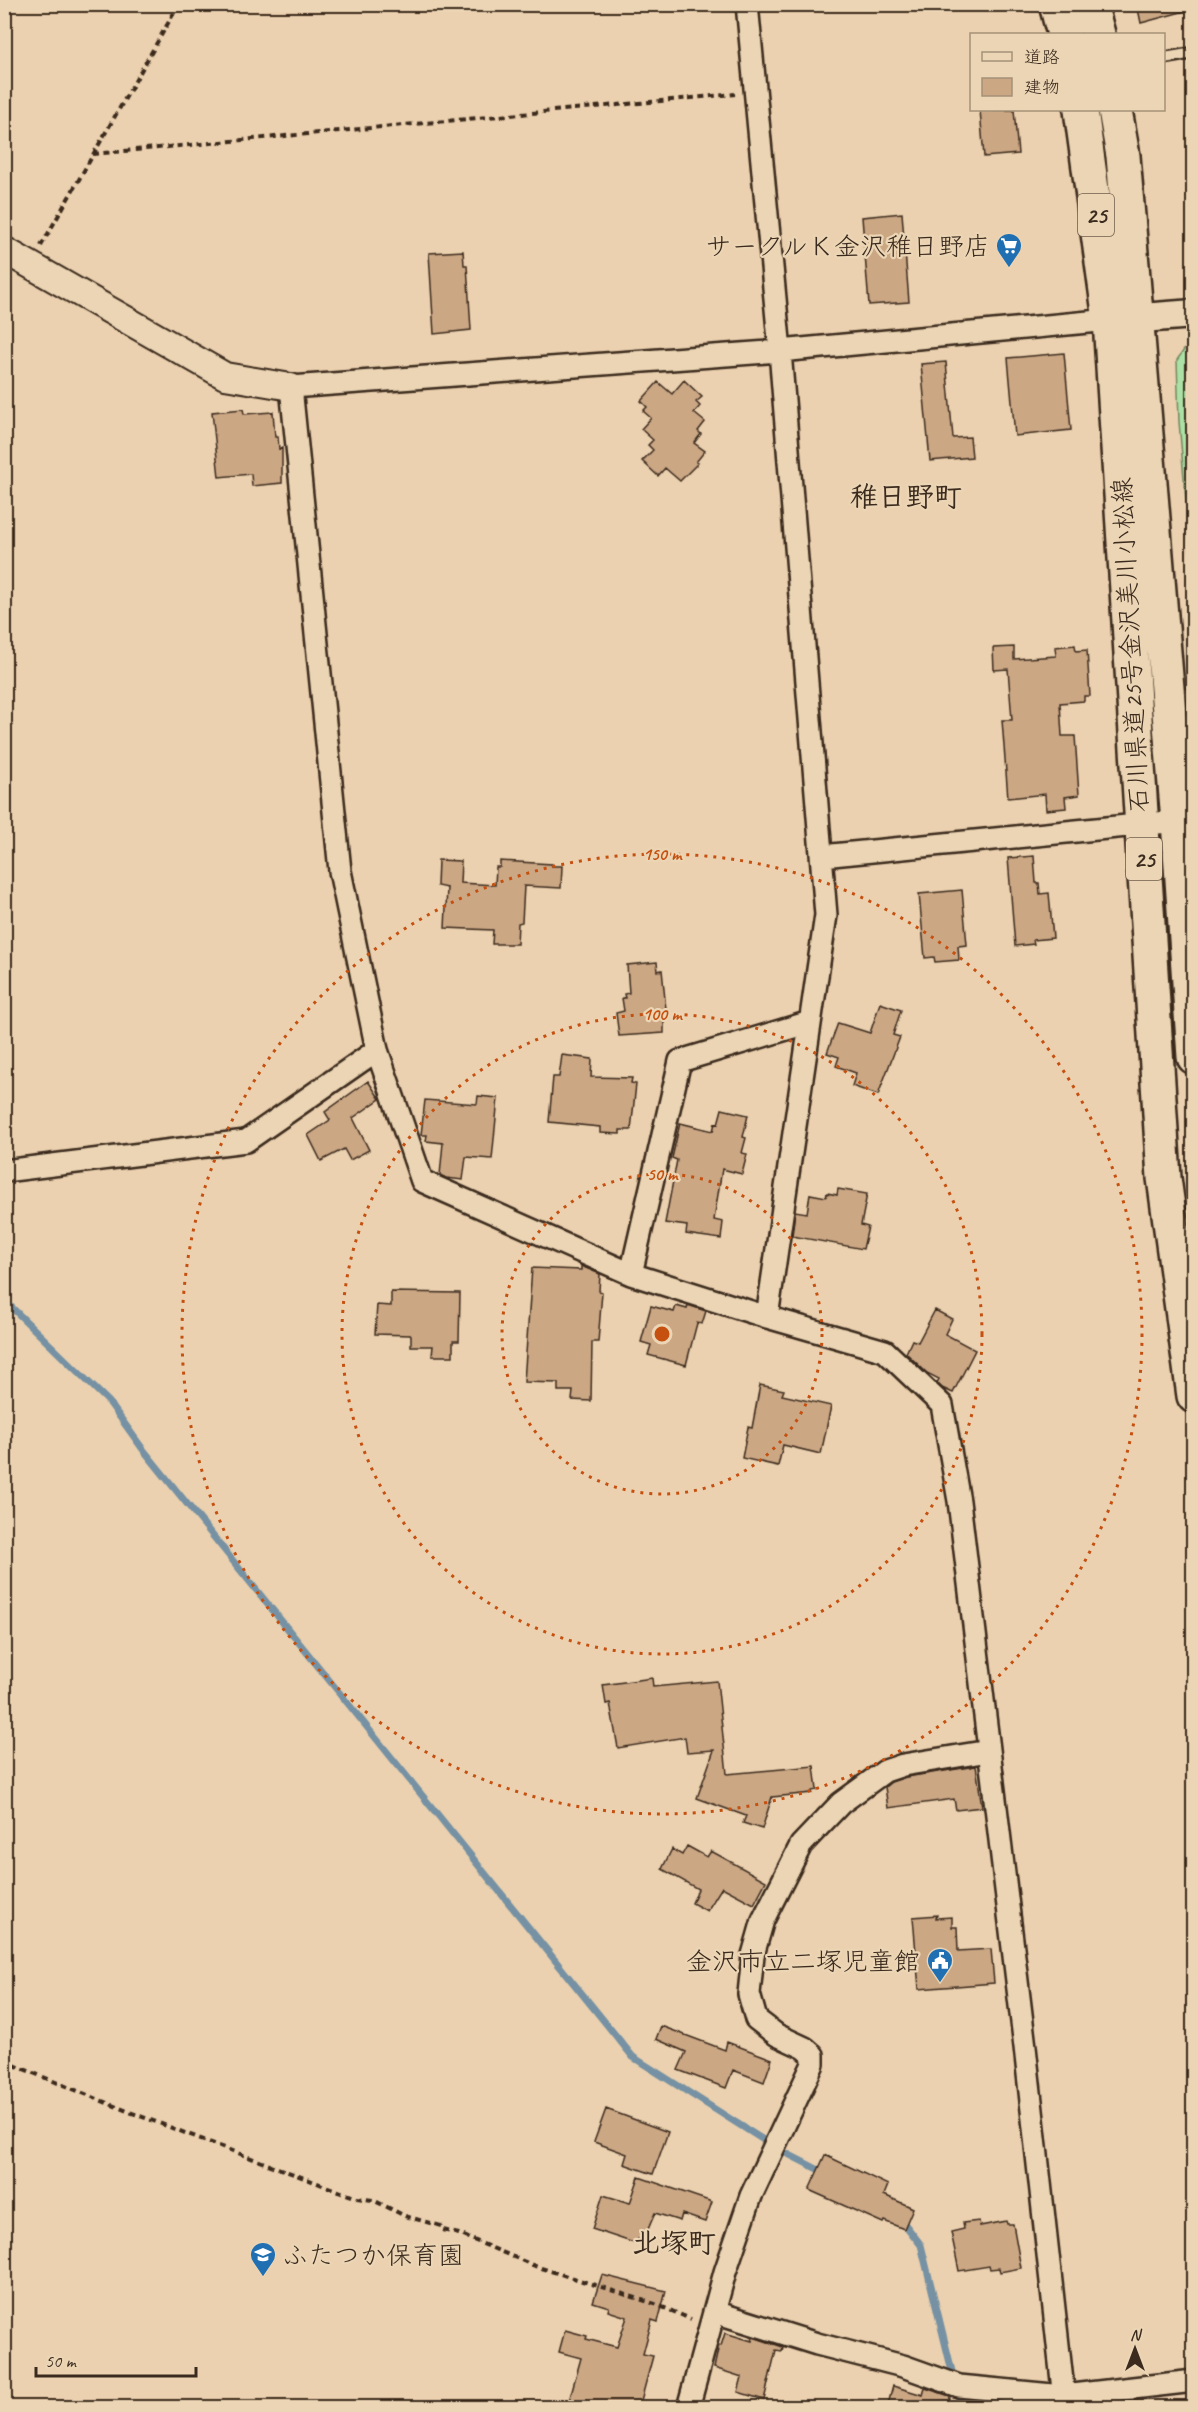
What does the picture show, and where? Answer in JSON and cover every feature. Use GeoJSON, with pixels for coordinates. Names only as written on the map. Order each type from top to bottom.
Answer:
{"type":"FeatureCollection","features":[{"type":"Feature","properties":{"kind":"main road"},"geometry":{"type":"LineString","coordinates":[[1056,4],[1064,33]]}},
{"type":"Feature","properties":{"kind":"main road"},"geometry":{"type":"LineString","coordinates":[[1090,4],[1098,33]]}},
{"type":"Feature","properties":{"kind":"main road","name":"石川県道25号金沢美川小松線"},"geometry":{"type":"LineString","coordinates":[[1081,111],[1123,319],[1186,821],[1194,1057]]}},
{"type":"Feature","properties":{"kind":"main road","name":"石川県道25号金沢美川小松線"},"geometry":{"type":"LineString","coordinates":[[1115,111],[1123,156],[1123,319],[1140,823],[1164,1178],[1194,1395]]}},
{"type":"Feature","properties":{"kind":"main road"},"geometry":{"type":"LineString","coordinates":[[1123,319],[1194,314]]}},
{"type":"Feature","properties":{"kind":"street"},"geometry":{"type":"LineString","coordinates":[[747,4],[780,351],[826,915],[767,1317]]}},
{"type":"Feature","properties":{"kind":"street"},"geometry":{"type":"LineString","coordinates":[[4,250],[225,376],[291,387],[780,351],[1123,319]]}},
{"type":"Feature","properties":{"kind":"street"},"geometry":{"type":"LineString","coordinates":[[291,387],[340,871],[376,1050],[422,1181],[631,1274],[885,1351],[942,1405],[959,1501],[1027,2058],[1064,2402]]}},
{"type":"Feature","properties":{"kind":"street"},"geometry":{"type":"LineString","coordinates":[[822,856],[1140,823],[1186,821]]}},
{"type":"Feature","properties":{"kind":"street"},"geometry":{"type":"LineString","coordinates":[[631,1274],[680,1061],[810,1022]]}},
{"type":"Feature","properties":{"kind":"street"},"geometry":{"type":"LineString","coordinates":[[4,1171],[246,1141],[376,1050]]}},
{"type":"Feature","properties":{"kind":"street"},"geometry":{"type":"LineString","coordinates":[[688,2408],[725,2272],[751,2196],[813,2064],[813,2055],[805,2048],[777,2035],[756,2019],[750,1994],[753,1955],[763,1920],[801,1845],[841,1803],[885,1771],[903,1765],[989,1751]]}},
{"type":"Feature","properties":{"kind":"street"},"geometry":{"type":"LineString","coordinates":[[713,2320],[903,2366],[959,2386],[1064,2402],[1194,2381]]}},
{"type":"Feature","properties":{"kind":"lane"},"geometry":{"type":"LineString","coordinates":[[1165,58],[1194,53]]}},
{"type":"Feature","properties":{"kind":"path"},"geometry":{"type":"LineString","coordinates":[[30,264],[179,4]]}},
{"type":"Feature","properties":{"kind":"path"},"geometry":{"type":"LineString","coordinates":[[93,154],[756,93]]}},
{"type":"Feature","properties":{"kind":"path"},"geometry":{"type":"LineString","coordinates":[[4,2061],[127,2112],[357,2198],[373,2200],[405,2216],[441,2226],[443,2230],[459,2234],[535,2266],[713,2320]]}},
{"type":"Feature","properties":{"kind":"green space"},"geometry":{"type":"Polygon","coordinates":[[[1193,337],[1193,579],[1179,422],[1177,360],[1193,337]]]}},
{"type":"Feature","properties":{"kind":"building"},"geometry":{"type":"Polygon","coordinates":[[[1137,4],[1189,4],[1189,10],[1141,23],[1137,4]]]}},
{"type":"Feature","properties":{"kind":"building"},"geometry":{"type":"Polygon","coordinates":[[[980,111],[1014,111],[1018,154],[984,157],[980,111]]]}},
{"type":"Feature","properties":{"kind":"building"},"geometry":{"type":"Polygon","coordinates":[[[902,213],[909,302],[869,305],[862,217],[902,213]]]}},
{"type":"Feature","properties":{"kind":"building"},"geometry":{"type":"Polygon","coordinates":[[[463,251],[464,265],[467,265],[471,330],[434,334],[429,253],[463,251]]]}},
{"type":"Feature","properties":{"kind":"building"},"geometry":{"type":"Polygon","coordinates":[[[1064,353],[1071,430],[1015,436],[1008,358],[1064,353]]]}},
{"type":"Feature","properties":{"kind":"building"},"geometry":{"type":"Polygon","coordinates":[[[946,362],[953,438],[970,437],[972,457],[930,461],[921,364],[946,362]]]}},
{"type":"Feature","properties":{"kind":"building"},"geometry":{"type":"Polygon","coordinates":[[[684,380],[702,397],[696,402],[700,406],[694,413],[705,422],[698,431],[701,434],[694,443],[705,451],[696,462],[698,463],[680,481],[665,468],[658,476],[642,461],[653,450],[648,445],[653,440],[641,429],[651,418],[643,411],[647,407],[641,401],[658,382],[672,394],[684,380]]]}},
{"type":"Feature","properties":{"kind":"building"},"geometry":{"type":"Polygon","coordinates":[[[243,409],[244,414],[273,412],[275,437],[278,437],[279,449],[282,448],[282,483],[252,486],[251,474],[219,477],[212,412],[243,409]]]}},
{"type":"Feature","properties":{"kind":"building"},"geometry":{"type":"Polygon","coordinates":[[[1075,645],[1076,651],[1087,650],[1090,696],[1084,696],[1084,701],[1060,703],[1062,736],[1075,736],[1079,795],[1065,797],[1066,808],[1046,810],[1045,794],[1008,798],[1002,720],[1012,720],[1008,669],[994,670],[993,648],[1014,647],[1014,659],[1056,656],[1055,647],[1075,645]]]}},
{"type":"Feature","properties":{"kind":"building"},"geometry":{"type":"Polygon","coordinates":[[[1034,856],[1036,883],[1039,883],[1040,894],[1049,893],[1053,938],[1033,940],[1034,944],[1015,946],[1008,858],[1034,856]]]}},
{"type":"Feature","properties":{"kind":"building"},"geometry":{"type":"Polygon","coordinates":[[[438,860],[461,861],[460,883],[495,885],[496,867],[500,867],[500,861],[562,866],[561,888],[524,886],[522,922],[518,923],[517,944],[492,944],[493,930],[445,928],[447,888],[437,886],[438,860]]]}},
{"type":"Feature","properties":{"kind":"building"},"geometry":{"type":"Polygon","coordinates":[[[962,890],[967,945],[958,946],[959,960],[935,962],[934,957],[925,958],[919,894],[962,890]]]}},
{"type":"Feature","properties":{"kind":"building"},"geometry":{"type":"Polygon","coordinates":[[[657,962],[658,971],[662,970],[667,1019],[664,1020],[664,1033],[619,1036],[616,1013],[624,1011],[622,998],[625,998],[624,994],[629,993],[627,965],[657,962]]]}},
{"type":"Feature","properties":{"kind":"building"},"geometry":{"type":"Polygon","coordinates":[[[880,1003],[901,1010],[893,1035],[900,1037],[878,1095],[852,1086],[856,1073],[836,1066],[839,1057],[827,1053],[838,1023],[870,1033],[880,1003]]]}},
{"type":"Feature","properties":{"kind":"building"},"geometry":{"type":"Polygon","coordinates":[[[562,1055],[592,1059],[591,1077],[632,1078],[631,1083],[636,1084],[631,1130],[620,1130],[620,1134],[600,1133],[600,1127],[549,1122],[553,1077],[559,1077],[562,1055]]]}},
{"type":"Feature","properties":{"kind":"building"},"geometry":{"type":"Polygon","coordinates":[[[368,1081],[380,1099],[353,1118],[369,1150],[350,1160],[344,1149],[321,1161],[308,1135],[330,1120],[325,1112],[368,1081]]]}},
{"type":"Feature","properties":{"kind":"building"},"geometry":{"type":"Polygon","coordinates":[[[478,1096],[498,1098],[492,1159],[466,1157],[463,1180],[446,1178],[440,1175],[443,1143],[426,1141],[427,1135],[421,1135],[425,1100],[477,1104],[478,1096]]]}},
{"type":"Feature","properties":{"kind":"building"},"geometry":{"type":"Polygon","coordinates":[[[722,1109],[748,1115],[742,1153],[747,1154],[742,1174],[722,1169],[714,1220],[723,1222],[721,1239],[686,1234],[687,1226],[665,1223],[677,1160],[672,1158],[680,1123],[713,1131],[715,1123],[718,1124],[722,1109]]]}},
{"type":"Feature","properties":{"kind":"building"},"geometry":{"type":"Polygon","coordinates":[[[838,1189],[867,1194],[861,1225],[868,1227],[863,1249],[792,1236],[795,1211],[807,1213],[810,1194],[826,1197],[827,1193],[837,1195],[838,1189]]]}},
{"type":"Feature","properties":{"kind":"building"},"geometry":{"type":"Polygon","coordinates":[[[581,1266],[600,1274],[599,1291],[602,1292],[598,1342],[592,1342],[591,1401],[572,1400],[573,1391],[558,1391],[558,1383],[524,1382],[532,1268],[581,1270],[581,1266]]]}},
{"type":"Feature","properties":{"kind":"building"},"geometry":{"type":"Polygon","coordinates":[[[391,1292],[460,1293],[459,1341],[453,1341],[453,1356],[432,1356],[433,1346],[411,1346],[411,1335],[375,1334],[377,1305],[391,1306],[391,1292]]]}},
{"type":"Feature","properties":{"kind":"building"},"geometry":{"type":"Polygon","coordinates":[[[688,1305],[706,1311],[702,1324],[697,1323],[686,1365],[648,1355],[651,1345],[641,1342],[651,1306],[674,1312],[676,1306],[687,1309],[688,1305]]]}},
{"type":"Feature","properties":{"kind":"building"},"geometry":{"type":"Polygon","coordinates":[[[935,1310],[952,1319],[945,1334],[975,1350],[953,1393],[942,1388],[937,1383],[939,1379],[927,1373],[906,1353],[912,1340],[918,1342],[935,1310]]]}},
{"type":"Feature","properties":{"kind":"building"},"geometry":{"type":"Polygon","coordinates":[[[760,1385],[784,1390],[782,1395],[831,1406],[821,1454],[783,1445],[778,1466],[742,1458],[748,1427],[752,1428],[760,1385]]]}},
{"type":"Feature","properties":{"kind":"building"},"geometry":{"type":"Polygon","coordinates":[[[652,1678],[653,1687],[717,1681],[727,1774],[814,1766],[817,1790],[812,1793],[772,1797],[762,1829],[743,1823],[746,1816],[697,1798],[714,1750],[687,1752],[685,1737],[618,1748],[610,1703],[606,1704],[603,1685],[652,1678]]]}},
{"type":"Feature","properties":{"kind":"building"},"geometry":{"type":"Polygon","coordinates":[[[976,1766],[982,1807],[956,1810],[954,1799],[888,1808],[885,1787],[891,1782],[906,1777],[976,1766]]]}},
{"type":"Feature","properties":{"kind":"building"},"geometry":{"type":"Polygon","coordinates":[[[687,1846],[707,1857],[711,1851],[766,1881],[754,1904],[722,1887],[707,1911],[692,1903],[698,1889],[662,1869],[672,1849],[682,1855],[687,1846]]]}},
{"type":"Feature","properties":{"kind":"building"},"geometry":{"type":"Polygon","coordinates":[[[937,1915],[936,1918],[952,1917],[952,1927],[957,1927],[958,1951],[991,1949],[994,1983],[919,1989],[913,1917],[937,1915]]]}},
{"type":"Feature","properties":{"kind":"building"},"geometry":{"type":"Polygon","coordinates":[[[661,2026],[725,2050],[727,2042],[772,2059],[764,2082],[733,2070],[726,2088],[678,2070],[686,2052],[656,2039],[661,2026]]]}},
{"type":"Feature","properties":{"kind":"building"},"geometry":{"type":"Polygon","coordinates":[[[606,2109],[668,2132],[653,2174],[624,2164],[627,2154],[594,2142],[606,2109]]]}},
{"type":"Feature","properties":{"kind":"building"},"geometry":{"type":"Polygon","coordinates":[[[825,2155],[888,2185],[884,2195],[913,2208],[904,2229],[884,2221],[883,2223],[809,2190],[825,2155]]]}},
{"type":"Feature","properties":{"kind":"building"},"geometry":{"type":"Polygon","coordinates":[[[639,2177],[712,2202],[705,2222],[682,2214],[680,2221],[655,2213],[643,2241],[638,2239],[637,2244],[592,2229],[603,2195],[630,2203],[639,2177]]]}},
{"type":"Feature","properties":{"kind":"building"},"geometry":{"type":"Polygon","coordinates":[[[979,2221],[980,2226],[1006,2221],[1007,2224],[1013,2224],[1021,2268],[1000,2272],[999,2268],[990,2269],[989,2266],[959,2271],[951,2232],[964,2229],[963,2223],[979,2221]]]}},
{"type":"Feature","properties":{"kind":"building"},"geometry":{"type":"Polygon","coordinates":[[[602,2275],[666,2291],[658,2322],[652,2320],[643,2354],[653,2356],[639,2408],[567,2408],[581,2358],[559,2352],[565,2330],[587,2336],[586,2339],[617,2347],[627,2317],[608,2311],[609,2307],[593,2302],[602,2275]]]}},
{"type":"Feature","properties":{"kind":"building"},"geometry":{"type":"Polygon","coordinates":[[[725,2333],[752,2341],[753,2337],[783,2347],[782,2351],[776,2350],[764,2400],[738,2392],[742,2377],[714,2368],[719,2345],[721,2346],[725,2333]]]}},
{"type":"Feature","properties":{"kind":"building"},"geometry":{"type":"Polygon","coordinates":[[[893,2386],[923,2395],[925,2388],[950,2396],[949,2408],[887,2408],[893,2386]]]}},
{"type":"Feature","properties":{"kind":"waterway"},"geometry":{"type":"LineString","coordinates":[[4,1300],[109,1402],[142,1448],[633,2057],[776,2148],[827,2174]]}},
{"type":"Feature","properties":{"kind":"waterway"},"geometry":{"type":"LineString","coordinates":[[900,2218],[921,2245],[961,2408]]}},
{"type":"Feature","properties":{"kind":"place","name":"サークルＫ金沢稚日野店"},"geometry":{"type":"Point","coordinates":[1009,269]}},
{"type":"Feature","properties":{"kind":"place","name":"金沢市立二塚児童館"},"geometry":{"type":"Point","coordinates":[940,1984]}},
{"type":"Feature","properties":{"kind":"place","name":"ふたつか保育園"},"geometry":{"type":"Point","coordinates":[263,2278]}},
{"type":"Feature","properties":{"kind":"district","name":"稚日野町"},"geometry":{"type":"Point","coordinates":[906,496]}},
{"type":"Feature","properties":{"kind":"district","name":"北塚町"},"geometry":{"type":"Point","coordinates":[674,2242]}}]}
